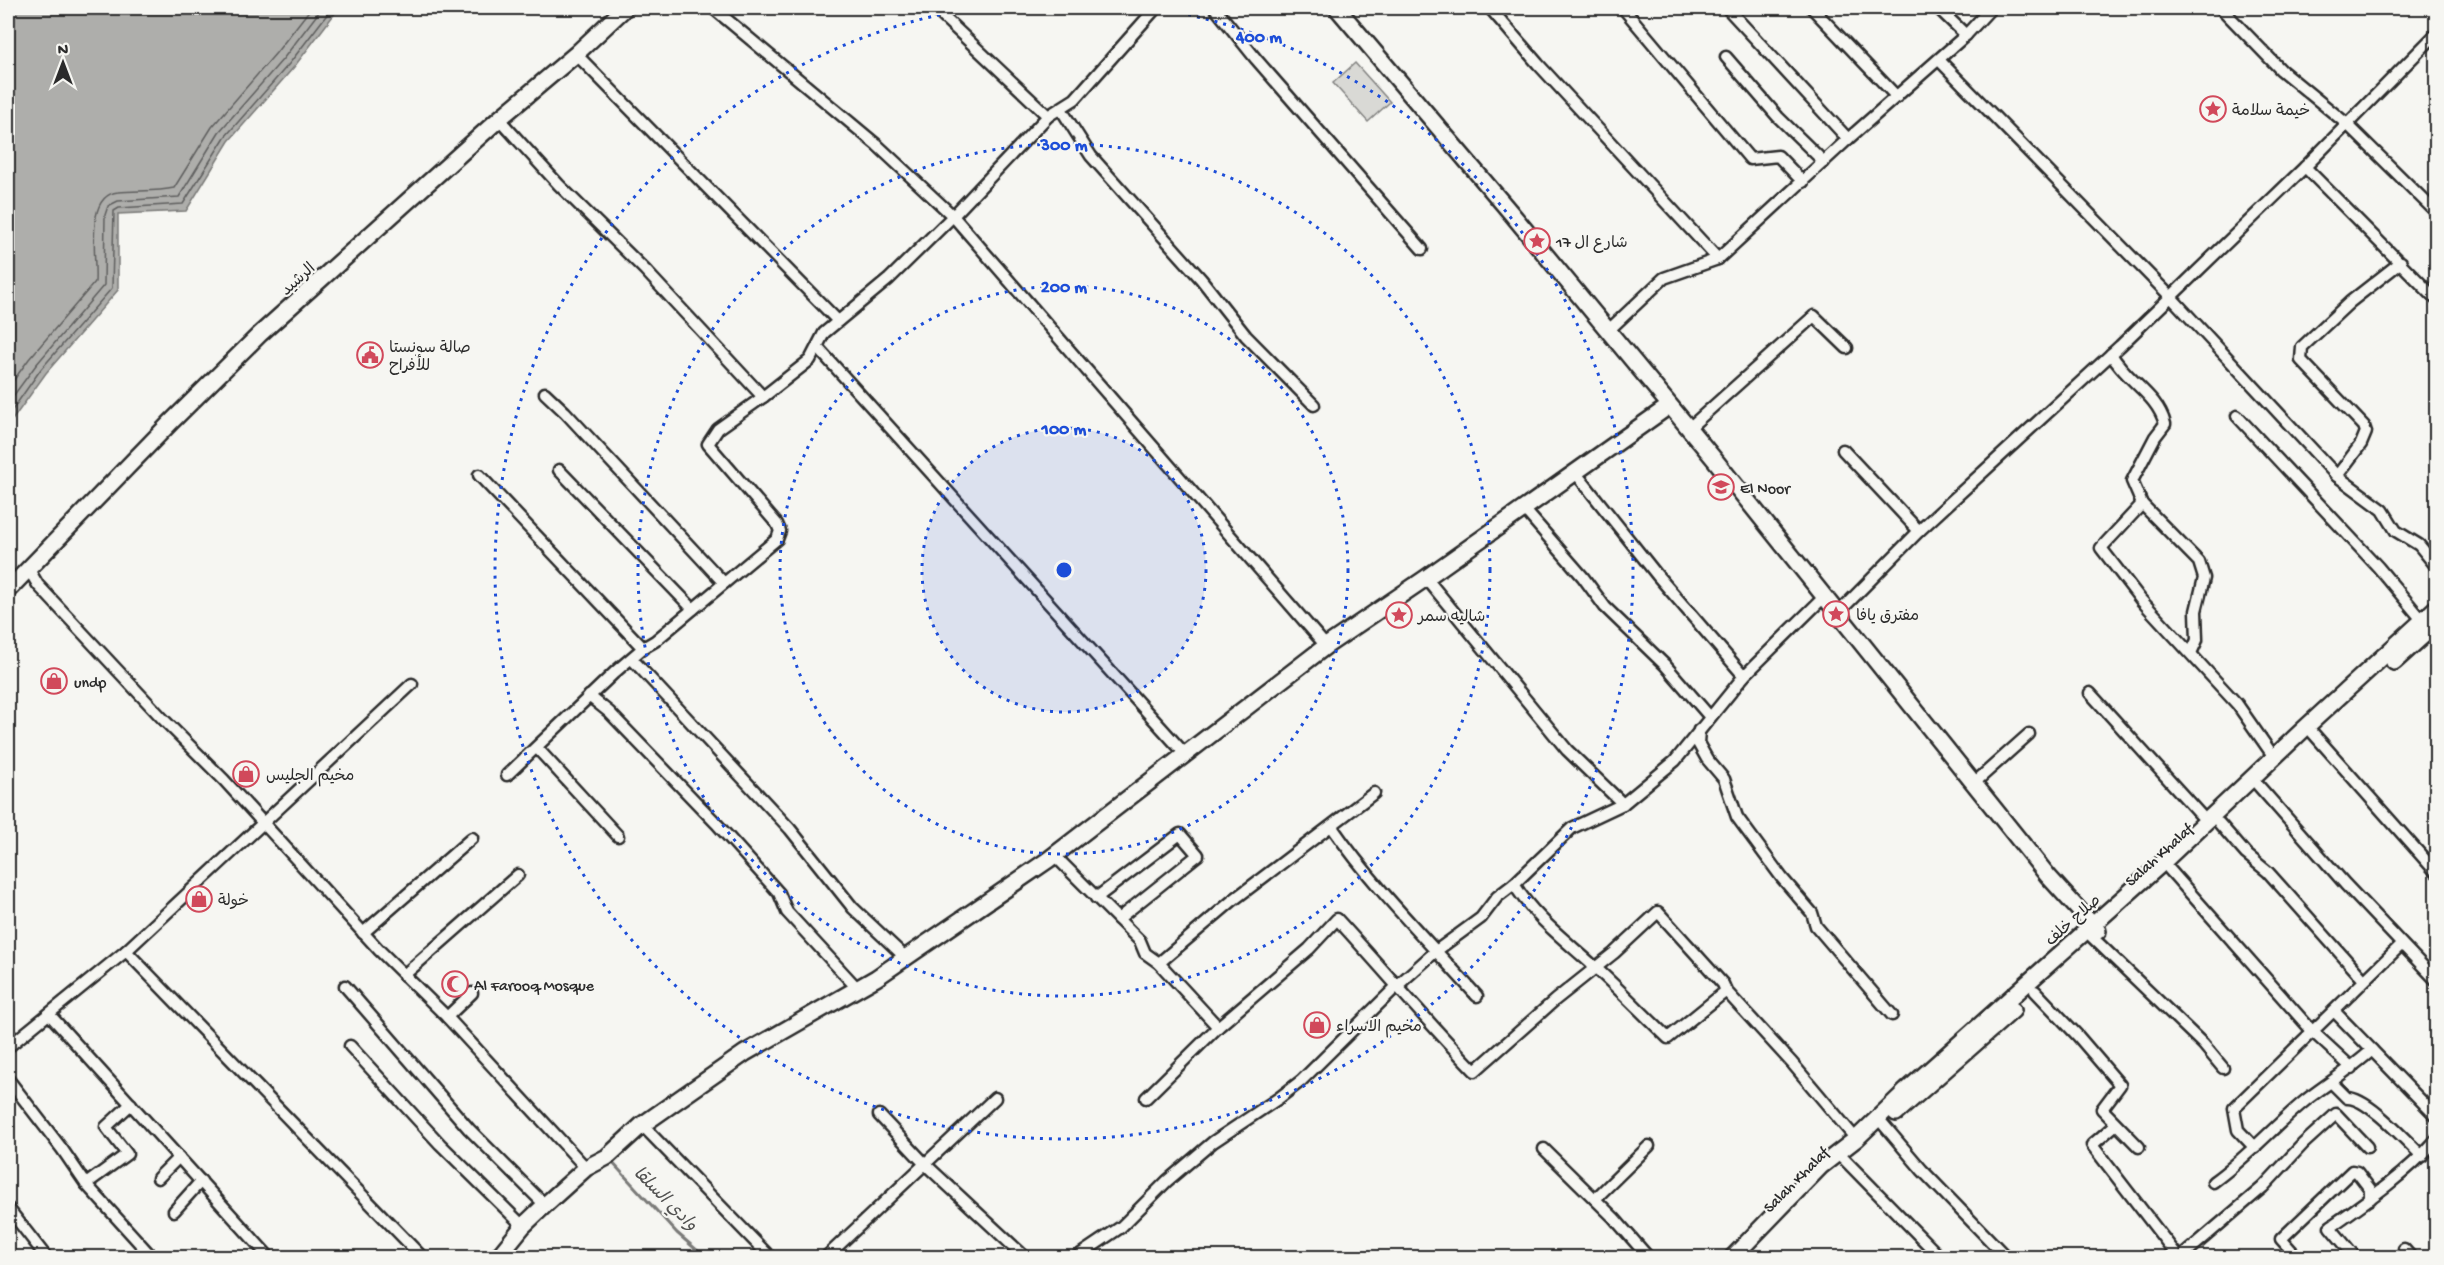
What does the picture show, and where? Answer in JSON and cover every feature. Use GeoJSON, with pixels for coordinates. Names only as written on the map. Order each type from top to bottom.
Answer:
{"type":"FeatureCollection","features":[{"type":"Feature","properties":{"kind":"main road","name":"الرشيد"},"geometry":{"type":"LineString","coordinates":[[8,590],[260,334],[625,8]]}},
{"type":"Feature","properties":{"kind":"main road"},"geometry":{"type":"LineString","coordinates":[[1337,8],[1511,213],[1838,613],[1973,784],[2095,931]]}},
{"type":"Feature","properties":{"kind":"main road"},"geometry":{"type":"LineString","coordinates":[[497,1257],[523,1226],[545,1205],[586,1168],[607,1157],[642,1125],[745,1053],[876,978],[1055,856],[1326,646],[1669,406]]}},
{"type":"Feature","properties":{"kind":"main road","name":"صلاح خلف"},"geometry":{"type":"LineString","coordinates":[[1732,1257],[1821,1166],[1856,1139],[1914,1083],[2095,931],[2213,823],[2274,757],[2430,622],[2436,608]]}},
{"type":"Feature","properties":{"kind":"main road","name":"Salah Khalaf"},"geometry":{"type":"LineString","coordinates":[[1745,1257],[1842,1157],[1883,1124],[2035,990],[2095,931],[2169,869],[2213,823],[2430,622]]}},
{"type":"Feature","properties":{"kind":"street"},"geometry":{"type":"LineString","coordinates":[[713,8],[877,145],[953,216],[1326,646]]}},
{"type":"Feature","properties":{"kind":"street"},"geometry":{"type":"LineString","coordinates":[[934,8],[1048,116]]}},
{"type":"Feature","properties":{"kind":"street"},"geometry":{"type":"LineString","coordinates":[[507,775],[643,648],[655,641],[777,539],[780,531],[777,524],[708,444],[718,429],[810,360],[824,333],[889,279],[953,216],[1048,116],[1076,99],[1156,8]]}},
{"type":"Feature","properties":{"kind":"street"},"geometry":{"type":"LineString","coordinates":[[1215,8],[1256,59],[1422,249]]}},
{"type":"Feature","properties":{"kind":"street"},"geometry":{"type":"LineString","coordinates":[[1490,8],[1538,64],[1718,259]]}},
{"type":"Feature","properties":{"kind":"street"},"geometry":{"type":"LineString","coordinates":[[1623,8],[1750,159],[1778,156],[1803,182]]}},
{"type":"Feature","properties":{"kind":"street"},"geometry":{"type":"LineString","coordinates":[[1727,8],[1848,139]]}},
{"type":"Feature","properties":{"kind":"street"},"geometry":{"type":"LineString","coordinates":[[1812,8],[1897,97]]}},
{"type":"Feature","properties":{"kind":"street"},"geometry":{"type":"LineString","coordinates":[[1938,8],[1966,35]]}},
{"type":"Feature","properties":{"kind":"street"},"geometry":{"type":"LineString","coordinates":[[1612,327],[1664,278],[1718,259],[1848,139],[1939,60],[1991,8]]}},
{"type":"Feature","properties":{"kind":"street"},"geometry":{"type":"LineString","coordinates":[[2222,8],[2281,70],[2347,124],[2435,209]]}},
{"type":"Feature","properties":{"kind":"street"},"geometry":{"type":"LineString","coordinates":[[1838,613],[1919,531],[2111,354],[2305,167],[2436,34]]}},
{"type":"Feature","properties":{"kind":"street"},"geometry":{"type":"LineString","coordinates":[[576,54],[838,321]]}},
{"type":"Feature","properties":{"kind":"street"},"geometry":{"type":"LineString","coordinates":[[1726,57],[1778,117],[1824,162]]}},
{"type":"Feature","properties":{"kind":"street"},"geometry":{"type":"LineString","coordinates":[[1939,60],[2170,296],[2337,476],[2384,510],[2396,531],[2419,545],[2436,566]]}},
{"type":"Feature","properties":{"kind":"street"},"geometry":{"type":"LineString","coordinates":[[1061,109],[1091,156],[1201,279],[1246,336],[1314,405]]}},
{"type":"Feature","properties":{"kind":"street"},"geometry":{"type":"LineString","coordinates":[[499,119],[559,185],[645,270],[763,397]]}},
{"type":"Feature","properties":{"kind":"street"},"geometry":{"type":"LineString","coordinates":[[2305,167],[2436,299]]}},
{"type":"Feature","properties":{"kind":"street"},"geometry":{"type":"LineString","coordinates":[[2337,476],[2361,444],[2366,432],[2364,426],[2301,360],[2302,347],[2350,302],[2401,262]]}},
{"type":"Feature","properties":{"kind":"street"},"geometry":{"type":"LineString","coordinates":[[1688,429],[1814,316],[1846,348]]}},
{"type":"Feature","properties":{"kind":"street"},"geometry":{"type":"LineString","coordinates":[[818,348],[1185,754]]}},
{"type":"Feature","properties":{"kind":"street"},"geometry":{"type":"LineString","coordinates":[[2111,354],[2117,365],[2161,409],[2166,424],[2155,437],[2132,481],[2142,504],[2199,562],[2204,578],[2196,612],[2197,640],[2191,653]]}},
{"type":"Feature","properties":{"kind":"street"},"geometry":{"type":"LineString","coordinates":[[545,393],[565,411],[724,583]]}},
{"type":"Feature","properties":{"kind":"street"},"geometry":{"type":"LineString","coordinates":[[2237,416],[2430,622]]}},
{"type":"Feature","properties":{"kind":"street"},"geometry":{"type":"LineString","coordinates":[[1843,450],[1919,531]]}},
{"type":"Feature","properties":{"kind":"street"},"geometry":{"type":"LineString","coordinates":[[559,470],[693,609]]}},
{"type":"Feature","properties":{"kind":"street"},"geometry":{"type":"LineString","coordinates":[[1575,472],[1657,575],[1744,676]]}},
{"type":"Feature","properties":{"kind":"street"},"geometry":{"type":"LineString","coordinates":[[479,475],[643,648]]}},
{"type":"Feature","properties":{"kind":"street"},"geometry":{"type":"LineString","coordinates":[[2142,504],[2101,548],[2141,600],[2237,704],[2274,757]]}},
{"type":"Feature","properties":{"kind":"street"},"geometry":{"type":"LineString","coordinates":[[1524,509],[1583,576],[1605,607],[1665,665],[1710,717]]}},
{"type":"Feature","properties":{"kind":"street"},"geometry":{"type":"LineString","coordinates":[[28,568],[38,585],[264,824],[363,933],[447,1017],[586,1168]]}},
{"type":"Feature","properties":{"kind":"street"},"geometry":{"type":"LineString","coordinates":[[1426,578],[1567,750],[1623,804]]}},
{"type":"Feature","properties":{"kind":"street"},"geometry":{"type":"LineString","coordinates":[[1075,1257],[1121,1227],[1167,1181],[1213,1142],[1301,1081],[1398,985],[1436,951],[1480,918],[1497,897],[1514,884],[1572,828],[1623,804],[1675,761],[1744,676],[1824,597]]}},
{"type":"Feature","properties":{"kind":"street"},"geometry":{"type":"LineString","coordinates":[[632,659],[789,830],[853,908],[905,957]]}},
{"type":"Feature","properties":{"kind":"street"},"geometry":{"type":"LineString","coordinates":[[8,1047],[126,951],[412,684]]}},
{"type":"Feature","properties":{"kind":"street"},"geometry":{"type":"LineString","coordinates":[[2091,693],[2213,823],[2268,872],[2364,980]]}},
{"type":"Feature","properties":{"kind":"street"},"geometry":{"type":"LineString","coordinates":[[589,696],[609,712],[716,823],[779,893],[787,912],[857,988]]}},
{"type":"Feature","properties":{"kind":"street"},"geometry":{"type":"LineString","coordinates":[[1699,730],[1698,743],[1707,759],[1724,779],[1737,817],[1782,878],[1812,913],[1816,926],[1892,1015]]}},
{"type":"Feature","properties":{"kind":"street"},"geometry":{"type":"LineString","coordinates":[[2312,732],[2436,872]]}},
{"type":"Feature","properties":{"kind":"street"},"geometry":{"type":"LineString","coordinates":[[1973,784],[2029,734]]}},
{"type":"Feature","properties":{"kind":"street"},"geometry":{"type":"LineString","coordinates":[[537,748],[618,836]]}},
{"type":"Feature","properties":{"kind":"street"},"geometry":{"type":"LineString","coordinates":[[2257,784],[2401,945],[2436,980]]}},
{"type":"Feature","properties":{"kind":"street"},"geometry":{"type":"LineString","coordinates":[[1159,963],[1232,901],[1374,793]]}},
{"type":"Feature","properties":{"kind":"street"},"geometry":{"type":"LineString","coordinates":[[1332,827],[1362,869],[1477,996]]}},
{"type":"Feature","properties":{"kind":"street"},"geometry":{"type":"LineString","coordinates":[[1096,898],[1180,834],[1198,855],[1118,919]]}},
{"type":"Feature","properties":{"kind":"street"},"geometry":{"type":"LineString","coordinates":[[363,933],[472,838]]}},
{"type":"Feature","properties":{"kind":"street"},"geometry":{"type":"LineString","coordinates":[[1055,856],[1140,940],[1145,953],[1159,963],[1218,1027]]}},
{"type":"Feature","properties":{"kind":"street"},"geometry":{"type":"LineString","coordinates":[[2169,869],[2313,1032],[2352,1068]]}},
{"type":"Feature","properties":{"kind":"street"},"geometry":{"type":"LineString","coordinates":[[404,975],[518,875]]}},
{"type":"Feature","properties":{"kind":"street"},"geometry":{"type":"LineString","coordinates":[[1514,884],[1526,904],[1668,1038],[1726,991]]}},
{"type":"Feature","properties":{"kind":"street"},"geometry":{"type":"LineString","coordinates":[[1146,1098],[1218,1027],[1279,977],[1337,919],[1398,985],[1432,1027],[1475,1071],[1658,912],[1856,1139]]}},
{"type":"Feature","properties":{"kind":"street"},"geometry":{"type":"LineString","coordinates":[[2095,931],[2223,1068]]}},
{"type":"Feature","properties":{"kind":"street"},"geometry":{"type":"LineString","coordinates":[[2255,1148],[2238,1130],[2234,1108],[2401,945]]}},
{"type":"Feature","properties":{"kind":"street"},"geometry":{"type":"LineString","coordinates":[[126,951],[423,1257]]}},
{"type":"Feature","properties":{"kind":"street"},"geometry":{"type":"LineString","coordinates":[[345,986],[470,1129],[545,1205]]}},
{"type":"Feature","properties":{"kind":"street"},"geometry":{"type":"LineString","coordinates":[[2035,990],[2120,1085],[2102,1109],[2139,1148]]}},
{"type":"Feature","properties":{"kind":"street"},"geometry":{"type":"LineString","coordinates":[[447,1017],[472,993]]}},
{"type":"Feature","properties":{"kind":"street"},"geometry":{"type":"LineString","coordinates":[[2334,1011],[2436,1116]]}},
{"type":"Feature","properties":{"kind":"street"},"geometry":{"type":"LineString","coordinates":[[49,1014],[270,1257]]}},
{"type":"Feature","properties":{"kind":"street"},"geometry":{"type":"LineString","coordinates":[[350,1046],[440,1143],[523,1226]]}},
{"type":"Feature","properties":{"kind":"street"},"geometry":{"type":"LineString","coordinates":[[2213,1182],[2255,1148],[2306,1101],[2352,1068],[2372,1050]]}},
{"type":"Feature","properties":{"kind":"street"},"geometry":{"type":"LineString","coordinates":[[8,1079],[86,1184],[153,1257]]}},
{"type":"Feature","properties":{"kind":"street"},"geometry":{"type":"LineString","coordinates":[[2332,1083],[2347,1098],[2364,1103],[2429,1154]]}},
{"type":"Feature","properties":{"kind":"street"},"geometry":{"type":"LineString","coordinates":[[825,1257],[995,1098]]}},
{"type":"Feature","properties":{"kind":"street"},"geometry":{"type":"LineString","coordinates":[[86,1184],[127,1154],[106,1127],[131,1104]]}},
{"type":"Feature","properties":{"kind":"street"},"geometry":{"type":"LineString","coordinates":[[2115,1125],[2092,1145],[2180,1257],[2263,1187],[2336,1114],[2367,1148]]}},
{"type":"Feature","properties":{"kind":"street"},"geometry":{"type":"LineString","coordinates":[[879,1115],[925,1164],[1026,1257]]}},
{"type":"Feature","properties":{"kind":"street"},"geometry":{"type":"LineString","coordinates":[[1883,1124],[1922,1170],[2007,1257]]}},
{"type":"Feature","properties":{"kind":"street"},"geometry":{"type":"LineString","coordinates":[[642,1125],[771,1257]]}},
{"type":"Feature","properties":{"kind":"street"},"geometry":{"type":"LineString","coordinates":[[2356,1257],[2330,1227],[2429,1154],[2436,1140]]}},
{"type":"Feature","properties":{"kind":"street"},"geometry":{"type":"LineString","coordinates":[[1595,1199],[1649,1146]]}},
{"type":"Feature","properties":{"kind":"street"},"geometry":{"type":"LineString","coordinates":[[1544,1149],[1649,1257]]}},
{"type":"Feature","properties":{"kind":"street"},"geometry":{"type":"LineString","coordinates":[[159,1178],[179,1157]]}},
{"type":"Feature","properties":{"kind":"street"},"geometry":{"type":"LineString","coordinates":[[1842,1157],[1941,1257]]}},
{"type":"Feature","properties":{"kind":"street"},"geometry":{"type":"LineString","coordinates":[[2298,1257],[2281,1239],[2352,1171],[2357,1172],[2370,1189],[2370,1199]]}},
{"type":"Feature","properties":{"kind":"street"},"geometry":{"type":"LineString","coordinates":[[174,1211],[201,1181]]}},
{"type":"Feature","properties":{"kind":"street"},"geometry":{"type":"LineString","coordinates":[[8,1208],[47,1257]]}},
{"type":"Feature","properties":{"kind":"shaded area"},"geometry":{"type":"Polygon","coordinates":[[[1355,63],[1390,102],[1368,122],[1333,83],[1355,63]]]}},
{"type":"Feature","properties":{"kind":"water"},"geometry":{"type":"Polygon","coordinates":[[[8,8],[339,8],[294,67],[229,141],[186,211],[118,214],[118,290],[46,373],[8,426],[8,8]]]}},
{"type":"Feature","properties":{"kind":"waterway","name":"وادي السلقا"},"geometry":{"type":"LineString","coordinates":[[611,1161],[677,1233],[706,1258]]}},
{"type":"Feature","properties":{"kind":"place","name":"خيمة سلامة"},"geometry":{"type":"Point","coordinates":[2213,109]}},
{"type":"Feature","properties":{"kind":"place","name":"شارع ال 17"},"geometry":{"type":"Point","coordinates":[1537,241]}},
{"type":"Feature","properties":{"kind":"place","name":"صالة سونستا للأفراح"},"geometry":{"type":"Point","coordinates":[370,355]}},
{"type":"Feature","properties":{"kind":"place","name":"El Noor"},"geometry":{"type":"Point","coordinates":[1721,487]}},
{"type":"Feature","properties":{"kind":"place","name":"مفترق يافا"},"geometry":{"type":"Point","coordinates":[1836,614]}},
{"type":"Feature","properties":{"kind":"place","name":"شاليه سمر"},"geometry":{"type":"Point","coordinates":[1399,615]}},
{"type":"Feature","properties":{"kind":"place","name":"undp"},"geometry":{"type":"Point","coordinates":[54,681]}},
{"type":"Feature","properties":{"kind":"place","name":"مخيم الجليس"},"geometry":{"type":"Point","coordinates":[246,774]}},
{"type":"Feature","properties":{"kind":"place","name":"خولة"},"geometry":{"type":"Point","coordinates":[199,899]}},
{"type":"Feature","properties":{"kind":"place","name":"Al Farooq Mosque"},"geometry":{"type":"Point","coordinates":[455,984]}},
{"type":"Feature","properties":{"kind":"place","name":"مخيم الاسراء"},"geometry":{"type":"Point","coordinates":[1317,1025]}}]}
